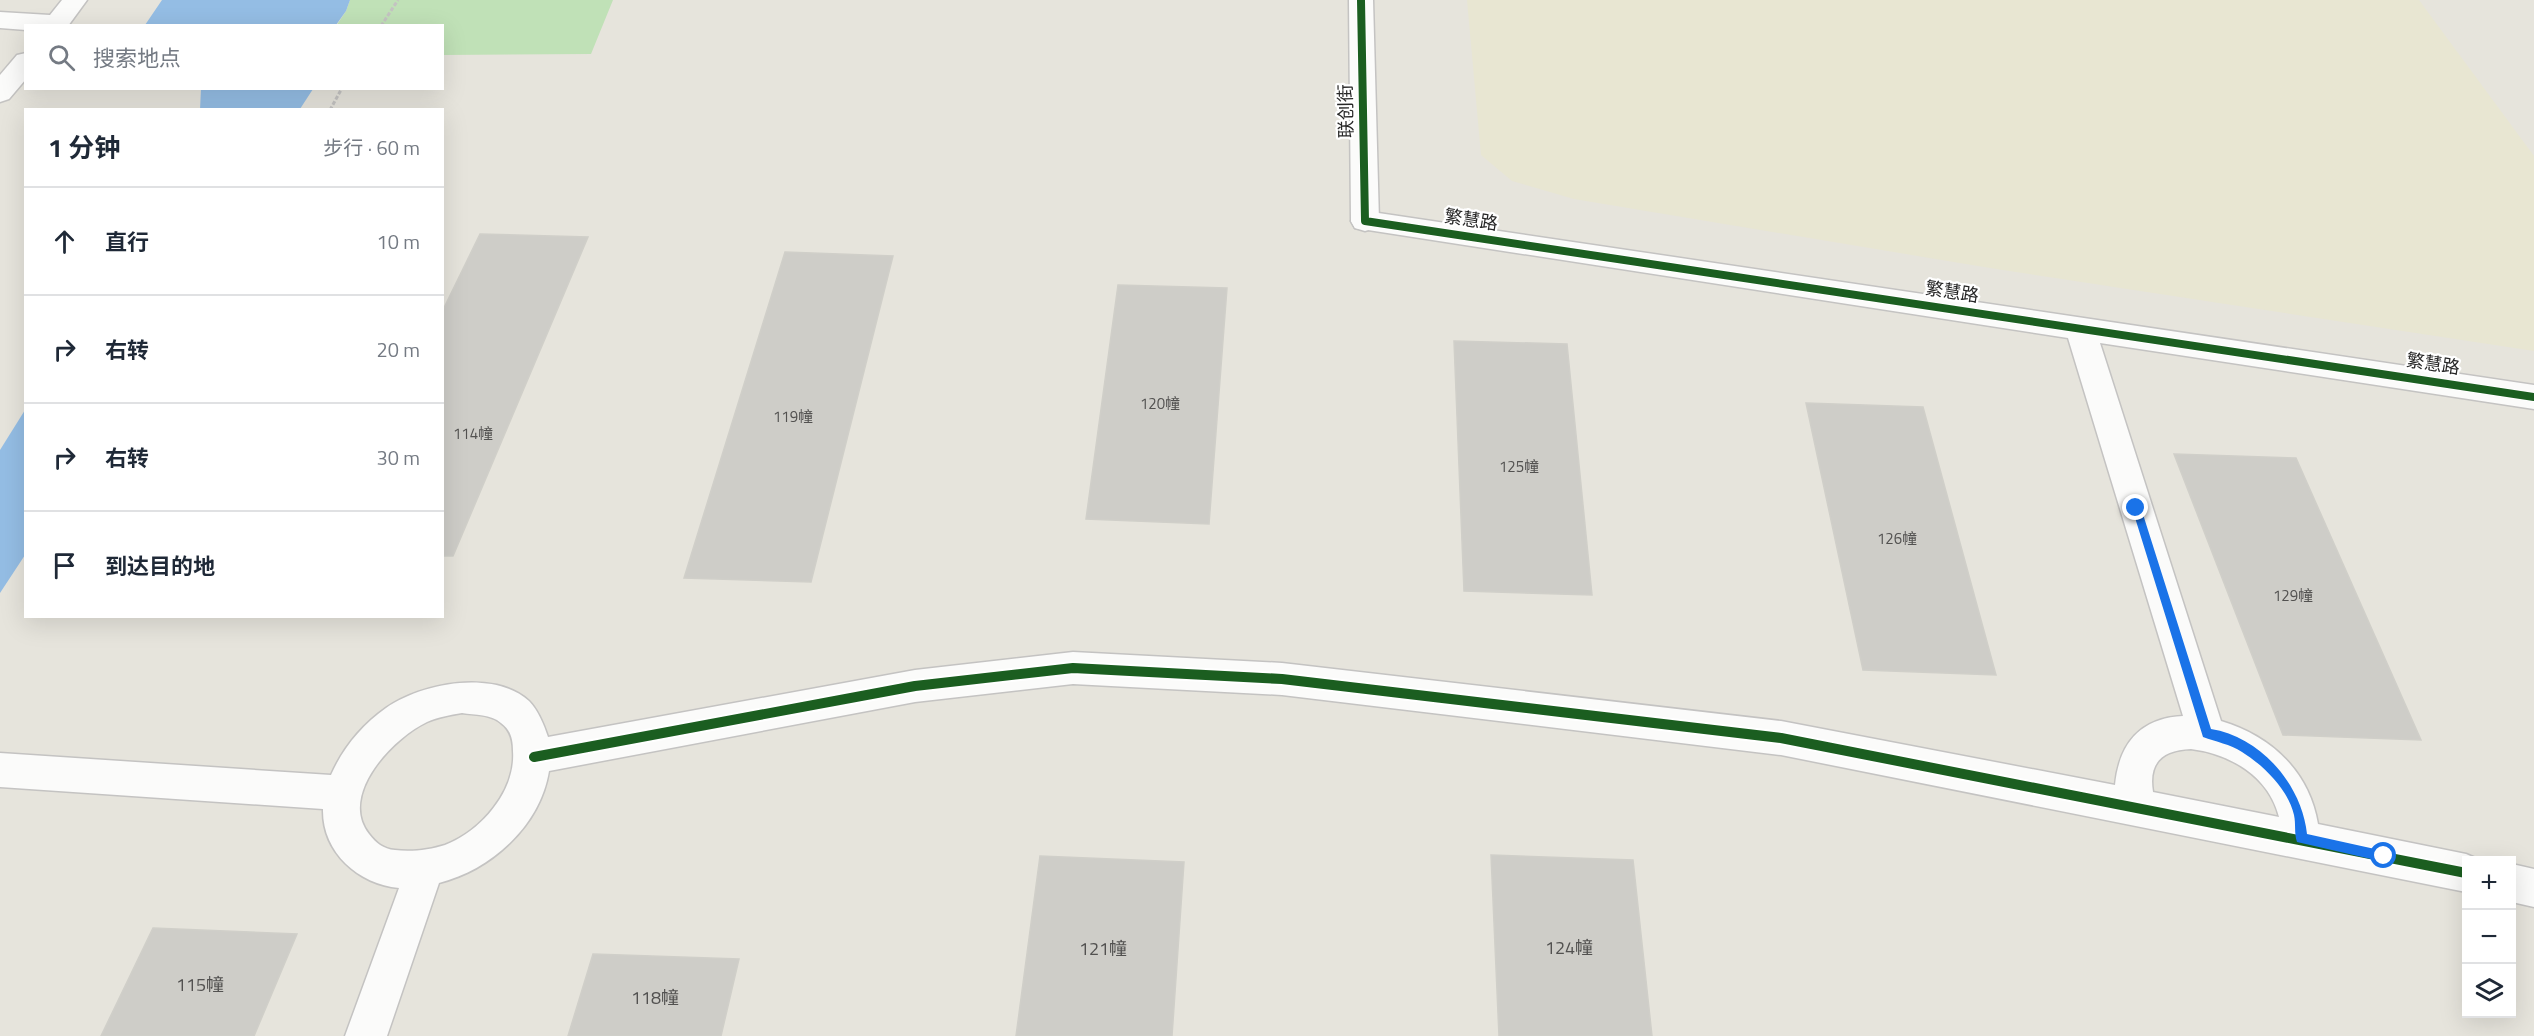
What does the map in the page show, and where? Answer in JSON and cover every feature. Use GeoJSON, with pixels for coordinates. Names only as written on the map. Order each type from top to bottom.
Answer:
{"type":"FeatureCollection","features":[{"type":"Feature","properties":{"kind":"street"},"geometry":{"type":"LineString","coordinates":[[0,20],[55,24],[75,0]]}},
{"type":"Feature","properties":{"kind":"street","name":"联创街"},"geometry":{"type":"LineString","coordinates":[[1360,0],[1365,221]]}},
{"type":"Feature","properties":{"kind":"street"},"geometry":{"type":"LineString","coordinates":[[0,93],[24,63]]}},
{"type":"Feature","properties":{"kind":"street","name":"繁慧路"},"geometry":{"type":"LineString","coordinates":[[1365,221],[2534,397]]}},
{"type":"Feature","properties":{"kind":"street"},"geometry":{"type":"LineString","coordinates":[[2080,328],[2207,734]]}},
{"type":"Feature","properties":{"kind":"street"},"geometry":{"type":"LineString","coordinates":[[534,757],[915,686],[1072,668],[1281,679],[1781,738],[2139,809],[2301,838],[2462,872]]}},
{"type":"Feature","properties":{"kind":"street"},"geometry":{"type":"LineString","coordinates":[[462,697],[490,700],[514,711],[529,731],[534,757],[527,786],[511,815],[487,839],[458,858],[425,868],[395,869],[368,861],[350,844],[341,820],[342,793],[354,765],[374,740],[399,718],[430,703],[462,697]]}},
{"type":"Feature","properties":{"kind":"street"},"geometry":{"type":"LineString","coordinates":[[2139,809],[2133,784],[2137,762],[2148,744],[2167,734],[2191,730],[2218,735],[2245,747],[2269,766],[2288,789],[2299,814],[2301,838]]}},
{"type":"Feature","properties":{"kind":"street"},"geometry":{"type":"LineString","coordinates":[[7,770],[342,793]]}},
{"type":"Feature","properties":{"kind":"street"},"geometry":{"type":"LineString","coordinates":[[366,1036],[425,868]]}},
{"type":"Feature","properties":{"kind":"street"},"geometry":{"type":"LineString","coordinates":[[2516,884],[2534,888]]}},
{"type":"Feature","properties":{"kind":"path"},"geometry":{"type":"LineString","coordinates":[[382,24],[398,0]]}},
{"type":"Feature","properties":{"kind":"path"},"geometry":{"type":"LineString","coordinates":[[331,108],[341,90]]}},
{"type":"Feature","properties":{"kind":"shaded area"},"geometry":{"type":"Polygon","coordinates":[[[1467,0],[2419,0],[2534,156],[2534,351],[1990,268],[1574,199],[1512,181],[1481,155],[1467,0]]]}},
{"type":"Feature","properties":{"kind":"green space"},"geometry":{"type":"Polygon","coordinates":[[[350,0],[613,0],[591,54],[444,55],[444,24],[337,24],[350,0]]]}},
{"type":"Feature","properties":{"kind":"water"},"geometry":{"type":"Polygon","coordinates":[[[162,0],[350,0],[346,11],[337,24],[146,24],[162,0]]]}},
{"type":"Feature","properties":{"kind":"water"},"geometry":{"type":"Polygon","coordinates":[[[201,90],[312,90],[301,108],[200,108],[201,90]]]}},
{"type":"Feature","properties":{"kind":"water"},"geometry":{"type":"Polygon","coordinates":[[[24,412],[24,557],[0,593],[0,450],[24,412]]]}},
{"type":"Feature","properties":{"kind":"building"},"geometry":{"type":"Polygon","coordinates":[[[480,234],[588,237],[453,556],[444,556],[444,308],[480,234]]]}},
{"type":"Feature","properties":{"kind":"building"},"geometry":{"type":"Polygon","coordinates":[[[785,252],[893,256],[811,582],[684,578],[785,252]]]}},
{"type":"Feature","properties":{"kind":"building"},"geometry":{"type":"Polygon","coordinates":[[[1118,285],[1227,288],[1209,524],[1086,519],[1118,285]]]}},
{"type":"Feature","properties":{"kind":"building"},"geometry":{"type":"Polygon","coordinates":[[[1454,341],[1567,344],[1592,595],[1464,591],[1454,341]]]}},
{"type":"Feature","properties":{"kind":"building"},"geometry":{"type":"Polygon","coordinates":[[[1806,403],[1923,407],[1996,675],[1863,670],[1806,403]]]}},
{"type":"Feature","properties":{"kind":"building"},"geometry":{"type":"Polygon","coordinates":[[[2174,454],[2296,458],[2421,740],[2283,735],[2174,454]]]}},
{"type":"Feature","properties":{"kind":"building"},"geometry":{"type":"Polygon","coordinates":[[[1491,855],[1633,860],[1652,1036],[1499,1036],[1491,855]]]}},
{"type":"Feature","properties":{"kind":"building"},"geometry":{"type":"Polygon","coordinates":[[[1040,856],[1184,862],[1172,1036],[1016,1036],[1040,856]]]}},
{"type":"Feature","properties":{"kind":"building"},"geometry":{"type":"Polygon","coordinates":[[[153,928],[297,934],[254,1036],[101,1036],[153,928]]]}},
{"type":"Feature","properties":{"kind":"building"},"geometry":{"type":"Polygon","coordinates":[[[593,954],[739,959],[721,1036],[568,1036],[593,954]]]}},
{"type":"Feature","properties":{"kind":"cycle path"},"geometry":{"type":"LineString","coordinates":[[1361,0],[1365,221],[2534,397]]}},
{"type":"Feature","properties":{"kind":"cycle path"},"geometry":{"type":"LineString","coordinates":[[534,757],[915,686],[1073,668],[1282,679],[1781,738],[2462,872]]}},
{"type":"Feature","properties":{"kind":"route"},"geometry":{"type":"LineString","coordinates":[[2136,508],[2207,734],[2218,735],[2245,747],[2269,766],[2288,789],[2299,814],[2301,838],[2384,856]]}}]}
